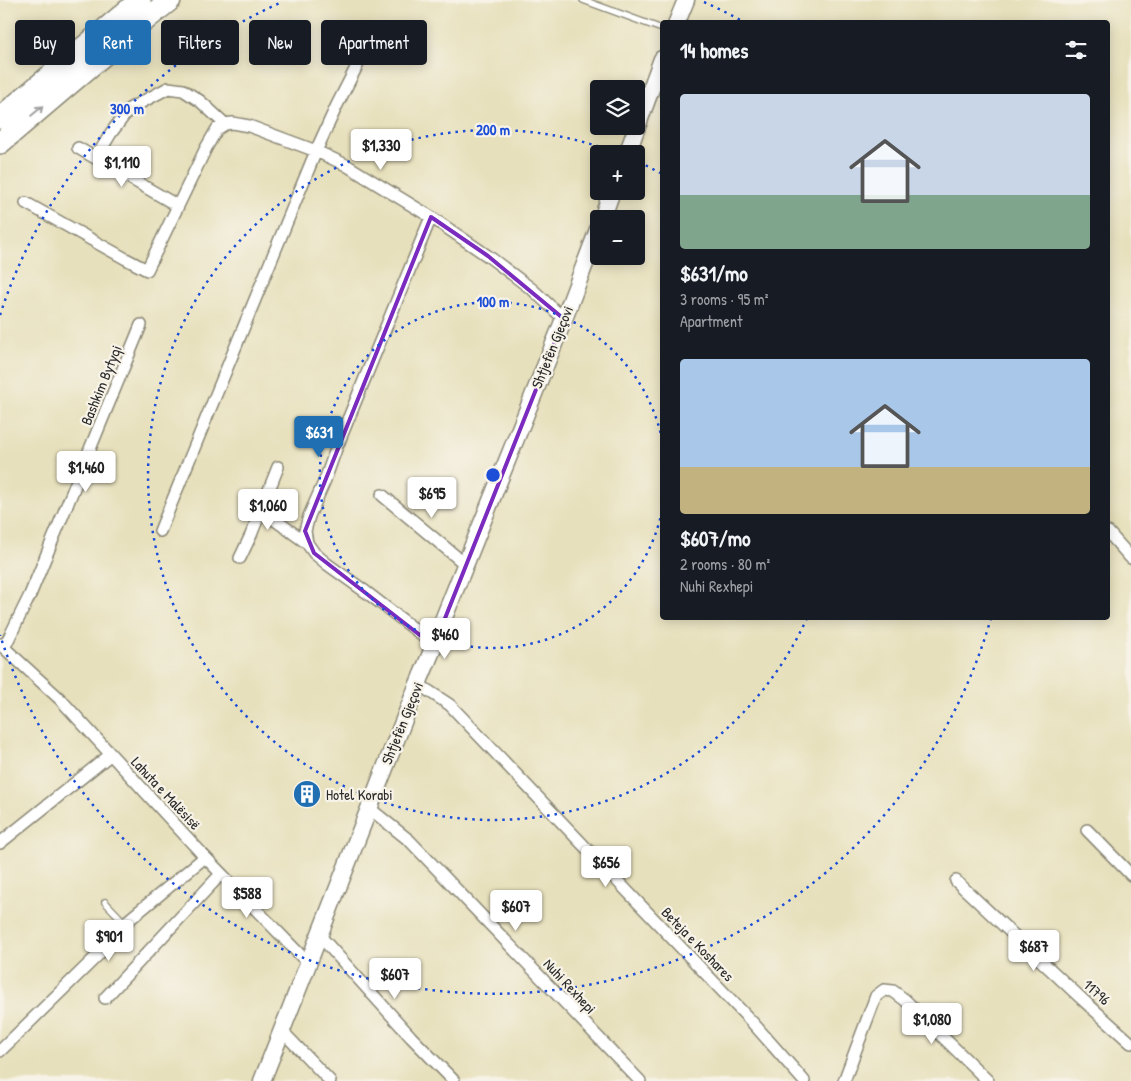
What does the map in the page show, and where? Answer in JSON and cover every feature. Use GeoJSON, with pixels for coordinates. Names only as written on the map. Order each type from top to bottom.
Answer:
{"type":"FeatureCollection","features":[{"type":"Feature","properties":{"kind":"highway"},"geometry":{"type":"LineString","coordinates":[[0,118],[140,0]]}},
{"type":"Feature","properties":{"kind":"highway"},"geometry":{"type":"LineString","coordinates":[[0,143],[170,0]]}},
{"type":"Feature","properties":{"kind":"street"},"geometry":{"type":"LineString","coordinates":[[678,20],[686,0]]}},
{"type":"Feature","properties":{"kind":"street"},"geometry":{"type":"LineString","coordinates":[[630,145],[660,64]]}},
{"type":"Feature","properties":{"kind":"street"},"geometry":{"type":"LineString","coordinates":[[160,531],[316,151],[336,105],[357,65]]}},
{"type":"Feature","properties":{"kind":"street"},"geometry":{"type":"LineString","coordinates":[[96,158],[111,133],[129,109],[168,88],[183,90],[200,101],[226,124]]}},
{"type":"Feature","properties":{"kind":"street"},"geometry":{"type":"LineString","coordinates":[[26,203],[147,270],[217,129],[232,123],[248,126],[316,151],[346,165],[431,217],[488,256],[532,290],[564,319]]}},
{"type":"Feature","properties":{"kind":"street"},"geometry":{"type":"LineString","coordinates":[[78,148],[178,206]]}},
{"type":"Feature","properties":{"kind":"street"},"geometry":{"type":"LineString","coordinates":[[307,543],[305,530],[309,516],[431,217]]}},
{"type":"Feature","properties":{"kind":"street","name":"Shtjefën Gjeçovi"},"geometry":{"type":"LineString","coordinates":[[262,1081],[590,251]]}},
{"type":"Feature","properties":{"kind":"street","name":"Bashkim Bytyqi"},"geometry":{"type":"LineString","coordinates":[[2,646],[30,595],[141,325]]}},
{"type":"Feature","properties":{"kind":"street"},"geometry":{"type":"LineString","coordinates":[[240,558],[278,467]]}},
{"type":"Feature","properties":{"kind":"street"},"geometry":{"type":"LineString","coordinates":[[382,495],[465,564]]}},
{"type":"Feature","properties":{"kind":"street"},"geometry":{"type":"LineString","coordinates":[[261,510],[307,543],[314,553],[327,564],[395,614],[434,646]]}},
{"type":"Feature","properties":{"kind":"street"},"geometry":{"type":"LineString","coordinates":[[1110,534],[1131,558]]}},
{"type":"Feature","properties":{"kind":"street","name":"Lahuta e Malësisë"},"geometry":{"type":"LineString","coordinates":[[2,646],[60,699],[205,857],[308,963]]}},
{"type":"Feature","properties":{"kind":"street","name":"Beteja e Koshares"},"geometry":{"type":"LineString","coordinates":[[418,684],[450,704],[752,1022],[804,1081]]}},
{"type":"Feature","properties":{"kind":"street"},"geometry":{"type":"LineString","coordinates":[[0,843],[110,755]]}},
{"type":"Feature","properties":{"kind":"street","name":"Nuhi Rexhepi"},"geometry":{"type":"LineString","coordinates":[[369,808],[410,841],[640,1081]]}},
{"type":"Feature","properties":{"kind":"street"},"geometry":{"type":"LineString","coordinates":[[1087,830],[1131,875]]}},
{"type":"Feature","properties":{"kind":"street"},"geometry":{"type":"LineString","coordinates":[[0,1051],[97,956],[125,923],[205,857]]}},
{"type":"Feature","properties":{"kind":"street"},"geometry":{"type":"LineString","coordinates":[[105,998],[221,874]]}},
{"type":"Feature","properties":{"kind":"street","name":"11796"},"geometry":{"type":"LineString","coordinates":[[956,881],[1131,1043]]}},
{"type":"Feature","properties":{"kind":"street"},"geometry":{"type":"LineString","coordinates":[[319,935],[411,1037],[454,1081]]}},
{"type":"Feature","properties":{"kind":"street"},"geometry":{"type":"LineString","coordinates":[[844,1081],[876,996],[884,990],[893,991],[905,1000],[988,1081]]}},
{"type":"Feature","properties":{"kind":"street"},"geometry":{"type":"LineString","coordinates":[[282,1031],[330,1081]]}},
{"type":"Feature","properties":{"kind":"lane"},"geometry":{"type":"LineString","coordinates":[[583,0],[660,28]]}},
{"type":"Feature","properties":{"kind":"lane"},"geometry":{"type":"LineString","coordinates":[[105,902],[125,923]]}},
{"type":"Feature","properties":{"kind":"highlighted area"},"geometry":{"type":"Polygon","coordinates":[[[431,217],[488,256],[564,319],[434,646],[314,553],[305,531],[431,217]]]}},
{"type":"Feature","properties":{"kind":"place","name":"Hotel Korabi"},"geometry":{"type":"Point","coordinates":[307,794]}}]}
